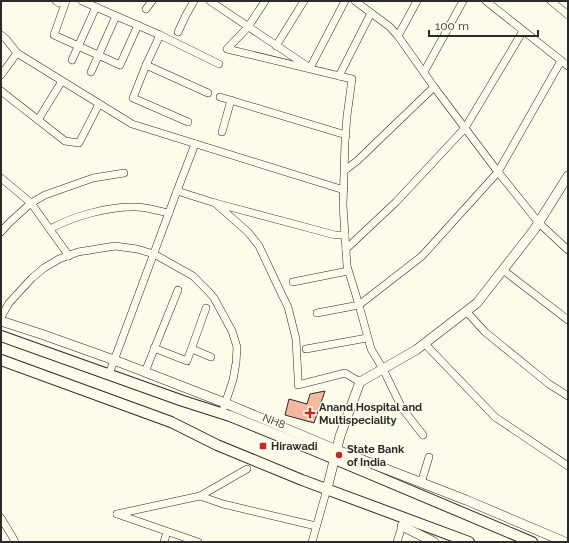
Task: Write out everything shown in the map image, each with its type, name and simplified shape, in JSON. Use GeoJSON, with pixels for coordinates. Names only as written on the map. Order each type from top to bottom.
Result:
{"type":"FeatureCollection","features":[{"type":"Feature","properties":{"kind":"main road","name":"NH8"},"geometry":{"type":"LineString","coordinates":[[1,336],[336,454],[532,542]]}},
{"type":"Feature","properties":{"kind":"main road"},"geometry":{"type":"LineString","coordinates":[[1,360],[171,422],[217,446],[327,489],[404,522],[463,541]]}},
{"type":"Feature","properties":{"kind":"street"},"geometry":{"type":"LineString","coordinates":[[82,1],[160,35],[219,64]]}},
{"type":"Feature","properties":{"kind":"street"},"geometry":{"type":"LineString","coordinates":[[146,10],[152,1]]}},
{"type":"Feature","properties":{"kind":"street"},"geometry":{"type":"LineString","coordinates":[[178,32],[194,1]]}},
{"type":"Feature","properties":{"kind":"street"},"geometry":{"type":"LineString","coordinates":[[210,1],[310,68]]}},
{"type":"Feature","properties":{"kind":"street"},"geometry":{"type":"LineString","coordinates":[[265,1],[248,27],[227,49],[352,79],[346,135],[343,205],[347,266],[371,349],[383,369],[402,408],[423,435]]}},
{"type":"Feature","properties":{"kind":"street"},"geometry":{"type":"LineString","coordinates":[[276,46],[304,1]]}},
{"type":"Feature","properties":{"kind":"street"},"geometry":{"type":"LineString","coordinates":[[310,68],[345,1]]}},
{"type":"Feature","properties":{"kind":"street"},"geometry":{"type":"LineString","coordinates":[[354,1],[390,27],[398,36],[434,87],[498,172],[539,223],[568,250]]}},
{"type":"Feature","properties":{"kind":"street"},"geometry":{"type":"LineString","coordinates":[[398,36],[417,1]]}},
{"type":"Feature","properties":{"kind":"street"},"geometry":{"type":"LineString","coordinates":[[424,72],[463,1]]}},
{"type":"Feature","properties":{"kind":"street"},"geometry":{"type":"LineString","coordinates":[[486,1],[568,66]]}},
{"type":"Feature","properties":{"kind":"street"},"geometry":{"type":"LineString","coordinates":[[551,1],[568,15]]}},
{"type":"Feature","properties":{"kind":"street"},"geometry":{"type":"LineString","coordinates":[[60,2],[54,35],[120,65],[138,25]]}},
{"type":"Feature","properties":{"kind":"street"},"geometry":{"type":"LineString","coordinates":[[72,60],[96,7]]}},
{"type":"Feature","properties":{"kind":"street"},"geometry":{"type":"LineString","coordinates":[[339,76],[371,13]]}},
{"type":"Feature","properties":{"kind":"street"},"geometry":{"type":"LineString","coordinates":[[91,72],[116,16]]}},
{"type":"Feature","properties":{"kind":"street"},"geometry":{"type":"LineString","coordinates":[[346,249],[396,202],[465,128],[523,31]]}},
{"type":"Feature","properties":{"kind":"street"},"geometry":{"type":"LineString","coordinates":[[160,35],[133,98],[188,122]]}},
{"type":"Feature","properties":{"kind":"street"},"geometry":{"type":"LineString","coordinates":[[1,36],[6,39],[17,53],[132,124],[344,190]]}},
{"type":"Feature","properties":{"kind":"street"},"geometry":{"type":"LineString","coordinates":[[1,75],[17,53]]}},
{"type":"Feature","properties":{"kind":"street"},"geometry":{"type":"LineString","coordinates":[[317,313],[359,306],[422,256],[498,172],[561,61]]}},
{"type":"Feature","properties":{"kind":"street"},"geometry":{"type":"LineString","coordinates":[[146,65],[208,93]]}},
{"type":"Feature","properties":{"kind":"street"},"geometry":{"type":"LineString","coordinates":[[38,120],[62,81]]}},
{"type":"Feature","properties":{"kind":"street"},"geometry":{"type":"LineString","coordinates":[[345,170],[357,161],[434,87]]}},
{"type":"Feature","properties":{"kind":"street"},"geometry":{"type":"LineString","coordinates":[[1,91],[65,141],[79,144],[99,104]]}},
{"type":"Feature","properties":{"kind":"street"},"geometry":{"type":"LineString","coordinates":[[220,97],[346,135]]}},
{"type":"Feature","properties":{"kind":"street"},"geometry":{"type":"LineString","coordinates":[[222,132],[231,100]]}},
{"type":"Feature","properties":{"kind":"street"},"geometry":{"type":"LineString","coordinates":[[108,374],[196,144]]}},
{"type":"Feature","properties":{"kind":"street"},"geometry":{"type":"LineString","coordinates":[[1,232],[31,202],[45,195],[93,178],[124,173]]}},
{"type":"Feature","properties":{"kind":"street"},"geometry":{"type":"LineString","coordinates":[[312,542],[340,436],[360,382],[425,344],[477,303],[534,230],[568,176]]}},
{"type":"Feature","properties":{"kind":"street"},"geometry":{"type":"LineString","coordinates":[[1,178],[31,202],[69,256]]}},
{"type":"Feature","properties":{"kind":"street"},"geometry":{"type":"LineString","coordinates":[[177,191],[215,203],[335,235],[345,235]]}},
{"type":"Feature","properties":{"kind":"street"},"geometry":{"type":"LineString","coordinates":[[215,203],[248,232],[259,246],[288,307],[296,339],[298,385],[345,373],[360,382]]}},
{"type":"Feature","properties":{"kind":"street"},"geometry":{"type":"LineString","coordinates":[[50,229],[77,218],[114,208],[137,207],[169,213]]}},
{"type":"Feature","properties":{"kind":"street"},"geometry":{"type":"LineString","coordinates":[[1,317],[9,303],[32,278],[44,268],[78,252],[115,246],[137,249],[154,254],[193,276],[214,298],[232,331],[237,347],[236,363],[233,380],[222,414]]}},
{"type":"Feature","properties":{"kind":"street"},"geometry":{"type":"LineString","coordinates":[[503,270],[568,320]]}},
{"type":"Feature","properties":{"kind":"street"},"geometry":{"type":"LineString","coordinates":[[293,282],[348,271]]}},
{"type":"Feature","properties":{"kind":"street"},"geometry":{"type":"LineString","coordinates":[[145,372],[178,290]]}},
{"type":"Feature","properties":{"kind":"street"},"geometry":{"type":"LineString","coordinates":[[154,348],[187,361],[206,308]]}},
{"type":"Feature","properties":{"kind":"street"},"geometry":{"type":"LineString","coordinates":[[466,311],[485,332],[549,384],[568,396]]}},
{"type":"Feature","properties":{"kind":"street"},"geometry":{"type":"LineString","coordinates":[[1,321],[114,360],[225,403],[336,454],[422,483],[565,542]]}},
{"type":"Feature","properties":{"kind":"street"},"geometry":{"type":"LineString","coordinates":[[306,349],[367,338]]}},
{"type":"Feature","properties":{"kind":"street"},"geometry":{"type":"LineString","coordinates":[[425,344],[495,417],[568,466]]}},
{"type":"Feature","properties":{"kind":"street"},"geometry":{"type":"LineString","coordinates":[[192,349],[212,357]]}},
{"type":"Feature","properties":{"kind":"street"},"geometry":{"type":"LineString","coordinates":[[422,483],[429,457]]}},
{"type":"Feature","properties":{"kind":"street"},"geometry":{"type":"LineString","coordinates":[[198,542],[117,514],[200,496],[246,469]]}},
{"type":"Feature","properties":{"kind":"street"},"geometry":{"type":"LineString","coordinates":[[200,496],[222,504],[316,526]]}},
{"type":"Feature","properties":{"kind":"street"},"geometry":{"type":"LineString","coordinates":[[1,518],[15,542]]}},
{"type":"Feature","properties":{"kind":"street"},"geometry":{"type":"LineString","coordinates":[[398,542],[404,522],[434,542]]}},
{"type":"Feature","properties":{"kind":"street"},"geometry":{"type":"LineString","coordinates":[[164,542],[167,532]]}},
{"type":"Feature","properties":{"kind":"building"},"geometry":{"type":"Polygon","coordinates":[[[325,391],[314,423],[285,415],[289,399],[307,404],[310,394],[325,391]]]}},
{"type":"Feature","properties":{"kind":"place","name":"Anand Hospital and Multispeciality"},"geometry":{"type":"Point","coordinates":[310,413]}},
{"type":"Feature","properties":{"kind":"place","name":"Hirawadi"},"geometry":{"type":"Point","coordinates":[263,446]}},
{"type":"Feature","properties":{"kind":"place","name":"State Bank of India"},"geometry":{"type":"Point","coordinates":[339,455]}}]}
